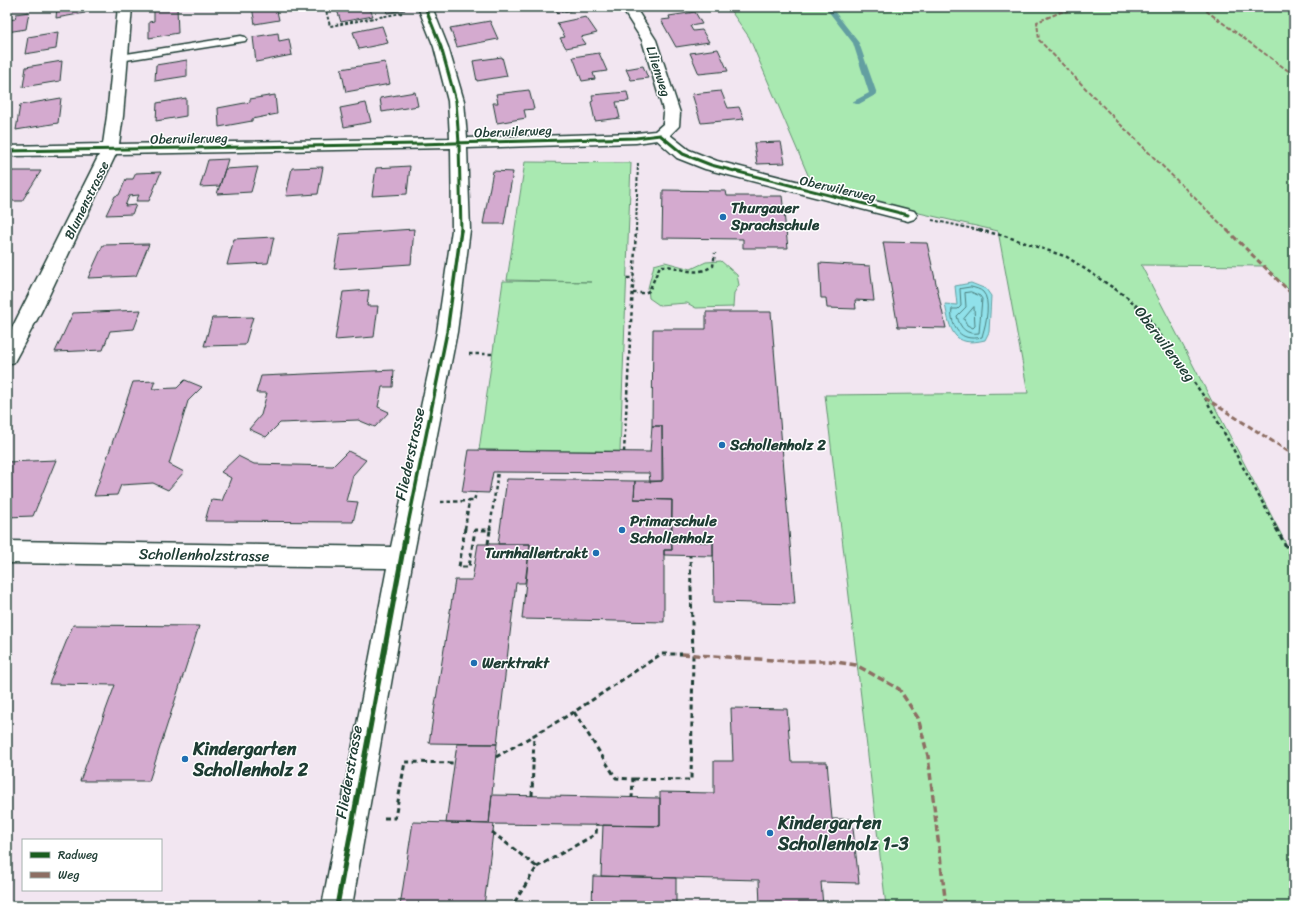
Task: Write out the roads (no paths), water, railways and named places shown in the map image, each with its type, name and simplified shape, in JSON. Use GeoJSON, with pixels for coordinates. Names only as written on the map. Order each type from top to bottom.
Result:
{"type":"FeatureCollection","features":[{"type":"Feature","properties":{"kind":"street","name":"Blumenstrasse"},"geometry":{"type":"LineString","coordinates":[[7,357],[31,312],[110,150],[115,116],[125,7]]}},
{"type":"Feature","properties":{"kind":"street","name":"Lilienweg"},"geometry":{"type":"LineString","coordinates":[[628,7],[649,40],[672,113],[672,126],[660,135]]}},
{"type":"Feature","properties":{"kind":"street","name":"Fliederstrasse"},"geometry":{"type":"LineString","coordinates":[[337,906],[400,558],[447,332],[461,230],[459,143],[456,102],[441,47],[426,8]]}},
{"type":"Feature","properties":{"kind":"street","name":"Oberwilerweg"},"geometry":{"type":"LineString","coordinates":[[7,151],[459,143],[636,138],[660,135],[683,154],[711,165],[793,187],[908,214]]}},
{"type":"Feature","properties":{"kind":"street","name":"Schollenholzstrasse"},"geometry":{"type":"LineString","coordinates":[[7,552],[400,558]]}},
{"type":"Feature","properties":{"kind":"lane"},"geometry":{"type":"LineString","coordinates":[[120,58],[241,39]]}},
{"type":"Feature","properties":{"kind":"water"},"geometry":{"type":"Polygon","coordinates":[[[971,283],[986,289],[991,296],[989,332],[985,340],[974,342],[960,339],[955,335],[951,329],[945,304],[957,305],[955,286],[971,283]]]}},
{"type":"Feature","properties":{"kind":"waterway"},"geometry":{"type":"LineString","coordinates":[[828,7],[856,43],[873,94],[856,102]]}},
{"type":"Feature","properties":{"kind":"place","name":"Thurgauer Sprachschule"},"geometry":{"type":"Point","coordinates":[723,217]}},
{"type":"Feature","properties":{"kind":"place","name":"Schollenholz 2"},"geometry":{"type":"Point","coordinates":[722,445]}},
{"type":"Feature","properties":{"kind":"place","name":"Primarschule Schollenholz"},"geometry":{"type":"Point","coordinates":[622,530]}},
{"type":"Feature","properties":{"kind":"place","name":"Turnhallentrakt"},"geometry":{"type":"Point","coordinates":[596,553]}},
{"type":"Feature","properties":{"kind":"place","name":"Werktrakt"},"geometry":{"type":"Point","coordinates":[474,663]}},
{"type":"Feature","properties":{"kind":"place","name":"Kindergarten Schollenholz 2"},"geometry":{"type":"Point","coordinates":[185,759]}},
{"type":"Feature","properties":{"kind":"place","name":"Kindergarten Schollenholz 1-3"},"geometry":{"type":"Point","coordinates":[770,833]}}]}
